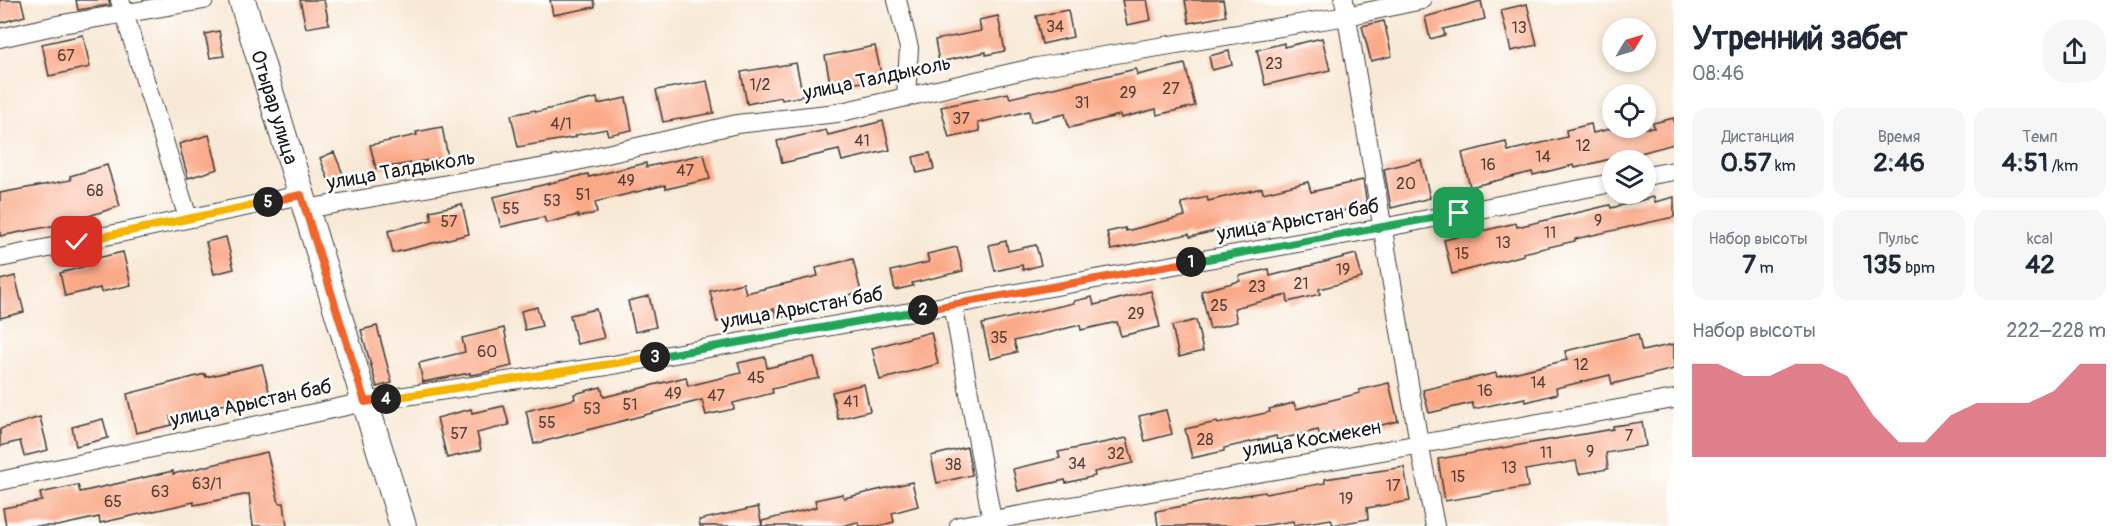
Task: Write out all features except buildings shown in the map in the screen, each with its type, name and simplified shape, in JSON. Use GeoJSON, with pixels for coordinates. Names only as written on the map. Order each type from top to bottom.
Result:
{"type":"FeatureCollection","features":[{"type":"Feature","properties":{"kind":"street"},"geometry":{"type":"LineString","coordinates":[[0,38],[122,7],[204,0]]}},
{"type":"Feature","properties":{"kind":"street","name":"Отырар улица"},"geometry":{"type":"LineString","coordinates":[[242,0],[403,526]]}},
{"type":"Feature","properties":{"kind":"street"},"geometry":{"type":"LineString","coordinates":[[897,0],[909,48],[906,96]]}},
{"type":"Feature","properties":{"kind":"street","name":"улица Талдыколь"},"geometry":{"type":"LineString","coordinates":[[0,258],[188,218],[568,163],[737,124],[837,112],[1037,67],[1345,8],[1422,0]]}},
{"type":"Feature","properties":{"kind":"street"},"geometry":{"type":"LineString","coordinates":[[122,7],[188,218]]}},
{"type":"Feature","properties":{"kind":"street"},"geometry":{"type":"LineString","coordinates":[[1345,8],[1435,526]]}},
{"type":"Feature","properties":{"kind":"street"},"geometry":{"type":"LineString","coordinates":[[1656,174],[1674,171]]}},
{"type":"Feature","properties":{"kind":"street","name":"улица Арыстан баб"},"geometry":{"type":"LineString","coordinates":[[0,481],[365,402],[607,366],[1383,228],[1602,185]]}},
{"type":"Feature","properties":{"kind":"street"},"geometry":{"type":"LineString","coordinates":[[953,304],[992,523]]}},
{"type":"Feature","properties":{"kind":"street","name":"улица Космекен"},"geometry":{"type":"LineString","coordinates":[[959,526],[992,523],[1419,443],[1674,399]]}},
{"type":"Feature","properties":{"kind":"route"},"geometry":{"type":"LineString","coordinates":[[77,242],[301,195],[365,402],[607,366],[1459,213]]}}]}
